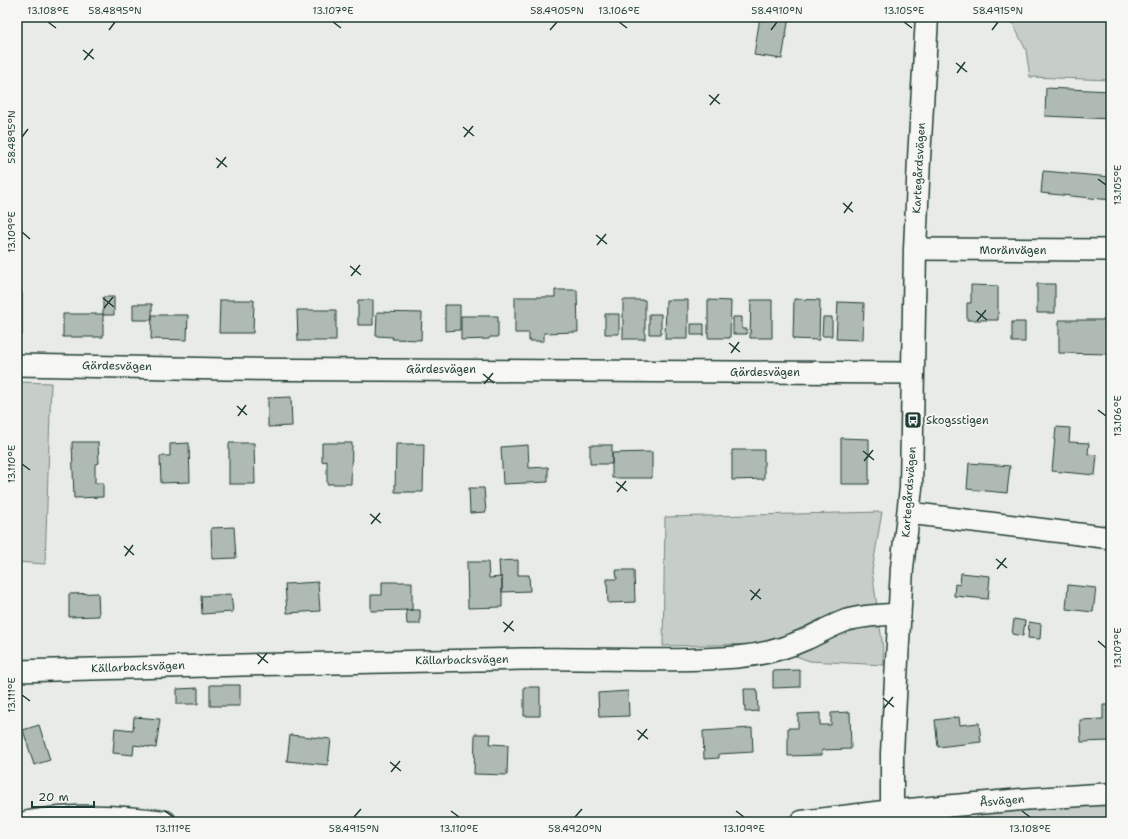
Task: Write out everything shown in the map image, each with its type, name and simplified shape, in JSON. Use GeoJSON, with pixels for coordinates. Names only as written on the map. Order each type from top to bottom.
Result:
{"type":"FeatureCollection","features":[{"type":"Feature","properties":{"kind":"street","name":"Kartegårdsvägen"},"geometry":{"type":"LineString","coordinates":[[893,816],[892,753],[902,568],[909,513],[913,420],[915,249],[927,17]]}},
{"type":"Feature","properties":{"kind":"street","name":"Moränvägen"},"geometry":{"type":"LineString","coordinates":[[915,249],[1111,250]]}},
{"type":"Feature","properties":{"kind":"street","name":"Gärdesvägen"},"geometry":{"type":"LineString","coordinates":[[17,364],[234,369],[913,373]]}},
{"type":"Feature","properties":{"kind":"street"},"geometry":{"type":"LineString","coordinates":[[909,513],[1111,538]]}},
{"type":"Feature","properties":{"kind":"street","name":"Källarbacksvägen"},"geometry":{"type":"LineString","coordinates":[[17,671],[166,666],[413,661],[572,658],[660,660],[737,657],[763,654],[785,648],[846,621],[862,616],[900,614]]}},
{"type":"Feature","properties":{"kind":"street","name":"Åsvägen"},"geometry":{"type":"LineString","coordinates":[[893,816],[1027,799],[1105,794],[1111,795]]}},
{"type":"Feature","properties":{"kind":"street"},"geometry":{"type":"LineString","coordinates":[[28,822],[76,816],[102,816],[165,822]]}},
{"type":"Feature","properties":{"kind":"street"},"geometry":{"type":"LineString","coordinates":[[802,822],[893,816]]}},
{"type":"Feature","properties":{"kind":"shaded area"},"geometry":{"type":"Polygon","coordinates":[[[1008,17],[1111,17],[1111,80],[1030,77],[1026,50],[1008,17]]]}},
{"type":"Feature","properties":{"kind":"shaded area"},"geometry":{"type":"Polygon","coordinates":[[[17,382],[51,383],[45,564],[17,562],[17,382]]]}},
{"type":"Feature","properties":{"kind":"shaded area"},"geometry":{"type":"Polygon","coordinates":[[[882,512],[872,571],[884,665],[810,661],[760,644],[663,646],[665,517],[882,512]]]}},
{"type":"Feature","properties":{"kind":"shaded area"},"geometry":{"type":"Polygon","coordinates":[[[1111,803],[1111,822],[971,822],[979,815],[994,810],[1111,803]]]}},
{"type":"Feature","properties":{"kind":"building"},"geometry":{"type":"Polygon","coordinates":[[[760,17],[789,17],[782,59],[754,55],[760,17]]]}},
{"type":"Feature","properties":{"kind":"building"},"geometry":{"type":"Polygon","coordinates":[[[1046,88],[1111,91],[1111,119],[1045,116],[1046,88]]]}},
{"type":"Feature","properties":{"kind":"building"},"geometry":{"type":"Polygon","coordinates":[[[1043,171],[1111,177],[1111,200],[1041,193],[1043,171]]]}},
{"type":"Feature","properties":{"kind":"building"},"geometry":{"type":"Polygon","coordinates":[[[1037,284],[1055,284],[1055,313],[1037,313],[1037,284]]]}},
{"type":"Feature","properties":{"kind":"building"},"geometry":{"type":"Polygon","coordinates":[[[971,285],[998,286],[998,320],[967,320],[967,303],[971,303],[971,285]]]}},
{"type":"Feature","properties":{"kind":"building"},"geometry":{"type":"Polygon","coordinates":[[[555,290],[577,290],[578,332],[544,333],[544,341],[529,341],[529,333],[515,333],[515,297],[555,297],[555,290]]]}},
{"type":"Feature","properties":{"kind":"building"},"geometry":{"type":"Polygon","coordinates":[[[17,293],[22,293],[22,335],[17,335],[17,293]]]}},
{"type":"Feature","properties":{"kind":"building"},"geometry":{"type":"Polygon","coordinates":[[[103,297],[114,297],[114,315],[103,315],[103,297]]]}},
{"type":"Feature","properties":{"kind":"building"},"geometry":{"type":"Polygon","coordinates":[[[794,299],[820,300],[819,340],[793,339],[794,299]]]}},
{"type":"Feature","properties":{"kind":"building"},"geometry":{"type":"Polygon","coordinates":[[[220,300],[254,300],[253,333],[219,333],[220,300]]]}},
{"type":"Feature","properties":{"kind":"building"},"geometry":{"type":"Polygon","coordinates":[[[358,300],[373,300],[373,325],[358,325],[358,300]]]}},
{"type":"Feature","properties":{"kind":"building"},"geometry":{"type":"Polygon","coordinates":[[[623,300],[645,300],[645,339],[623,339],[623,300]]]}},
{"type":"Feature","properties":{"kind":"building"},"geometry":{"type":"Polygon","coordinates":[[[666,300],[688,300],[688,339],[665,339],[666,300]]]}},
{"type":"Feature","properties":{"kind":"building"},"geometry":{"type":"Polygon","coordinates":[[[708,300],[731,301],[730,338],[708,338],[708,300]]]}},
{"type":"Feature","properties":{"kind":"building"},"geometry":{"type":"Polygon","coordinates":[[[751,300],[772,300],[772,338],[750,338],[751,300]]]}},
{"type":"Feature","properties":{"kind":"building"},"geometry":{"type":"Polygon","coordinates":[[[838,302],[864,303],[863,340],[836,339],[838,302]]]}},
{"type":"Feature","properties":{"kind":"building"},"geometry":{"type":"Polygon","coordinates":[[[133,304],[152,304],[152,320],[133,320],[133,304]]]}},
{"type":"Feature","properties":{"kind":"building"},"geometry":{"type":"Polygon","coordinates":[[[445,305],[460,305],[460,330],[445,331],[445,305]]]}},
{"type":"Feature","properties":{"kind":"building"},"geometry":{"type":"Polygon","coordinates":[[[297,310],[336,310],[336,341],[298,341],[297,310]]]}},
{"type":"Feature","properties":{"kind":"building"},"geometry":{"type":"Polygon","coordinates":[[[377,312],[422,313],[421,340],[392,339],[393,337],[376,336],[377,312]]]}},
{"type":"Feature","properties":{"kind":"building"},"geometry":{"type":"Polygon","coordinates":[[[63,314],[103,314],[103,337],[63,337],[63,314]]]}},
{"type":"Feature","properties":{"kind":"building"},"geometry":{"type":"Polygon","coordinates":[[[605,314],[619,314],[619,334],[605,334],[605,314]]]}},
{"type":"Feature","properties":{"kind":"building"},"geometry":{"type":"Polygon","coordinates":[[[649,314],[661,314],[661,334],[649,334],[649,314]]]}},
{"type":"Feature","properties":{"kind":"building"},"geometry":{"type":"Polygon","coordinates":[[[152,315],[188,315],[187,340],[151,339],[152,315]]]}},
{"type":"Feature","properties":{"kind":"building"},"geometry":{"type":"Polygon","coordinates":[[[461,316],[498,316],[498,337],[490,337],[489,339],[461,340],[461,316]]]}},
{"type":"Feature","properties":{"kind":"building"},"geometry":{"type":"Polygon","coordinates":[[[733,317],[742,317],[742,329],[747,329],[747,334],[733,334],[733,317]]]}},
{"type":"Feature","properties":{"kind":"building"},"geometry":{"type":"Polygon","coordinates":[[[823,317],[832,317],[832,336],[822,336],[823,317]]]}},
{"type":"Feature","properties":{"kind":"building"},"geometry":{"type":"Polygon","coordinates":[[[1059,320],[1111,320],[1111,354],[1059,353],[1059,320]]]}},
{"type":"Feature","properties":{"kind":"building"},"geometry":{"type":"Polygon","coordinates":[[[1012,322],[1025,322],[1025,342],[1012,342],[1012,322]]]}},
{"type":"Feature","properties":{"kind":"building"},"geometry":{"type":"Polygon","coordinates":[[[691,324],[704,324],[704,335],[691,335],[691,324]]]}},
{"type":"Feature","properties":{"kind":"building"},"geometry":{"type":"Polygon","coordinates":[[[291,397],[292,426],[268,427],[268,398],[291,397]]]}},
{"type":"Feature","properties":{"kind":"building"},"geometry":{"type":"Polygon","coordinates":[[[1056,427],[1070,428],[1069,442],[1089,443],[1088,454],[1097,455],[1095,475],[1052,471],[1056,427]]]}},
{"type":"Feature","properties":{"kind":"building"},"geometry":{"type":"Polygon","coordinates":[[[841,438],[869,439],[869,484],[841,484],[841,438]]]}},
{"type":"Feature","properties":{"kind":"building"},"geometry":{"type":"Polygon","coordinates":[[[72,442],[98,442],[99,463],[95,464],[95,483],[103,483],[103,497],[74,498],[72,442]]]}},
{"type":"Feature","properties":{"kind":"building"},"geometry":{"type":"Polygon","coordinates":[[[189,443],[190,482],[161,483],[160,456],[170,456],[170,444],[189,443]]]}},
{"type":"Feature","properties":{"kind":"building"},"geometry":{"type":"Polygon","coordinates":[[[229,443],[254,443],[255,484],[229,484],[229,443]]]}},
{"type":"Feature","properties":{"kind":"building"},"geometry":{"type":"Polygon","coordinates":[[[322,443],[352,443],[351,484],[327,484],[327,461],[322,462],[322,443]]]}},
{"type":"Feature","properties":{"kind":"building"},"geometry":{"type":"Polygon","coordinates":[[[396,444],[424,444],[423,492],[395,492],[396,444]]]}},
{"type":"Feature","properties":{"kind":"building"},"geometry":{"type":"Polygon","coordinates":[[[528,445],[529,468],[548,467],[548,482],[503,484],[501,447],[528,445]]]}},
{"type":"Feature","properties":{"kind":"building"},"geometry":{"type":"Polygon","coordinates":[[[590,445],[612,445],[612,464],[590,464],[590,445]]]}},
{"type":"Feature","properties":{"kind":"building"},"geometry":{"type":"Polygon","coordinates":[[[732,450],[764,450],[764,479],[732,480],[732,450]]]}},
{"type":"Feature","properties":{"kind":"building"},"geometry":{"type":"Polygon","coordinates":[[[652,452],[652,478],[612,478],[612,453],[652,452]]]}},
{"type":"Feature","properties":{"kind":"building"},"geometry":{"type":"Polygon","coordinates":[[[969,463],[1010,466],[1007,493],[967,489],[969,463]]]}},
{"type":"Feature","properties":{"kind":"building"},"geometry":{"type":"Polygon","coordinates":[[[469,488],[484,488],[486,512],[470,513],[469,488]]]}},
{"type":"Feature","properties":{"kind":"building"},"geometry":{"type":"Polygon","coordinates":[[[234,527],[236,558],[212,559],[211,528],[234,527]]]}},
{"type":"Feature","properties":{"kind":"building"},"geometry":{"type":"Polygon","coordinates":[[[518,560],[518,575],[529,575],[530,591],[502,592],[502,577],[500,577],[499,561],[518,560]]]}},
{"type":"Feature","properties":{"kind":"building"},"geometry":{"type":"Polygon","coordinates":[[[467,562],[488,562],[489,578],[502,577],[502,607],[468,608],[467,562]]]}},
{"type":"Feature","properties":{"kind":"building"},"geometry":{"type":"Polygon","coordinates":[[[616,570],[634,570],[635,602],[608,603],[607,579],[617,579],[616,570]]]}},
{"type":"Feature","properties":{"kind":"building"},"geometry":{"type":"Polygon","coordinates":[[[961,573],[990,576],[988,599],[954,596],[955,584],[960,585],[961,573]]]}},
{"type":"Feature","properties":{"kind":"building"},"geometry":{"type":"Polygon","coordinates":[[[318,582],[320,611],[287,613],[285,584],[318,582]]]}},
{"type":"Feature","properties":{"kind":"building"},"geometry":{"type":"Polygon","coordinates":[[[382,582],[412,582],[412,610],[371,611],[371,595],[382,595],[382,582]]]}},
{"type":"Feature","properties":{"kind":"building"},"geometry":{"type":"Polygon","coordinates":[[[1068,585],[1096,588],[1093,612],[1066,609],[1068,585]]]}},
{"type":"Feature","properties":{"kind":"building"},"geometry":{"type":"Polygon","coordinates":[[[98,593],[99,616],[69,617],[69,594],[98,593]]]}},
{"type":"Feature","properties":{"kind":"building"},"geometry":{"type":"Polygon","coordinates":[[[231,594],[233,612],[202,614],[201,596],[231,594]]]}},
{"type":"Feature","properties":{"kind":"building"},"geometry":{"type":"Polygon","coordinates":[[[406,610],[420,610],[420,624],[407,624],[406,610]]]}},
{"type":"Feature","properties":{"kind":"building"},"geometry":{"type":"Polygon","coordinates":[[[1014,619],[1025,621],[1023,636],[1012,634],[1014,619]]]}},
{"type":"Feature","properties":{"kind":"building"},"geometry":{"type":"Polygon","coordinates":[[[1029,622],[1041,624],[1040,639],[1028,638],[1029,622]]]}},
{"type":"Feature","properties":{"kind":"building"},"geometry":{"type":"Polygon","coordinates":[[[800,670],[800,687],[773,688],[773,671],[800,670]]]}},
{"type":"Feature","properties":{"kind":"building"},"geometry":{"type":"Polygon","coordinates":[[[210,685],[240,685],[240,706],[210,706],[210,685]]]}},
{"type":"Feature","properties":{"kind":"building"},"geometry":{"type":"Polygon","coordinates":[[[524,687],[540,687],[540,716],[524,716],[524,687]]]}},
{"type":"Feature","properties":{"kind":"building"},"geometry":{"type":"Polygon","coordinates":[[[198,688],[198,704],[177,704],[177,689],[198,688]]]}},
{"type":"Feature","properties":{"kind":"building"},"geometry":{"type":"Polygon","coordinates":[[[744,689],[757,689],[758,711],[745,712],[744,689]]]}},
{"type":"Feature","properties":{"kind":"building"},"geometry":{"type":"Polygon","coordinates":[[[628,691],[629,716],[599,717],[598,693],[628,691]]]}},
{"type":"Feature","properties":{"kind":"building"},"geometry":{"type":"Polygon","coordinates":[[[1103,705],[1111,705],[1111,741],[1081,742],[1080,720],[1103,719],[1103,705]]]}},
{"type":"Feature","properties":{"kind":"building"},"geometry":{"type":"Polygon","coordinates":[[[850,712],[851,749],[822,750],[822,755],[788,756],[788,728],[798,728],[798,714],[820,713],[820,725],[831,725],[831,713],[850,712]]]}},
{"type":"Feature","properties":{"kind":"building"},"geometry":{"type":"Polygon","coordinates":[[[134,717],[160,719],[156,748],[134,745],[133,755],[113,753],[115,728],[133,730],[134,717]]]}},
{"type":"Feature","properties":{"kind":"building"},"geometry":{"type":"Polygon","coordinates":[[[959,717],[960,725],[979,723],[981,742],[938,747],[935,720],[959,717]]]}},
{"type":"Feature","properties":{"kind":"building"},"geometry":{"type":"Polygon","coordinates":[[[39,725],[50,760],[34,765],[23,730],[39,725]]]}},
{"type":"Feature","properties":{"kind":"building"},"geometry":{"type":"Polygon","coordinates":[[[752,728],[753,752],[719,754],[719,758],[704,759],[703,731],[752,728]]]}},
{"type":"Feature","properties":{"kind":"building"},"geometry":{"type":"Polygon","coordinates":[[[475,734],[491,734],[490,744],[508,745],[507,775],[474,774],[475,734]]]}},
{"type":"Feature","properties":{"kind":"building"},"geometry":{"type":"Polygon","coordinates":[[[290,735],[331,739],[328,765],[287,761],[290,735]]]}},
{"type":"Feature","properties":{"kind":"place","name":"Skogsstigen"},"geometry":{"type":"Point","coordinates":[913,420]}}]}
